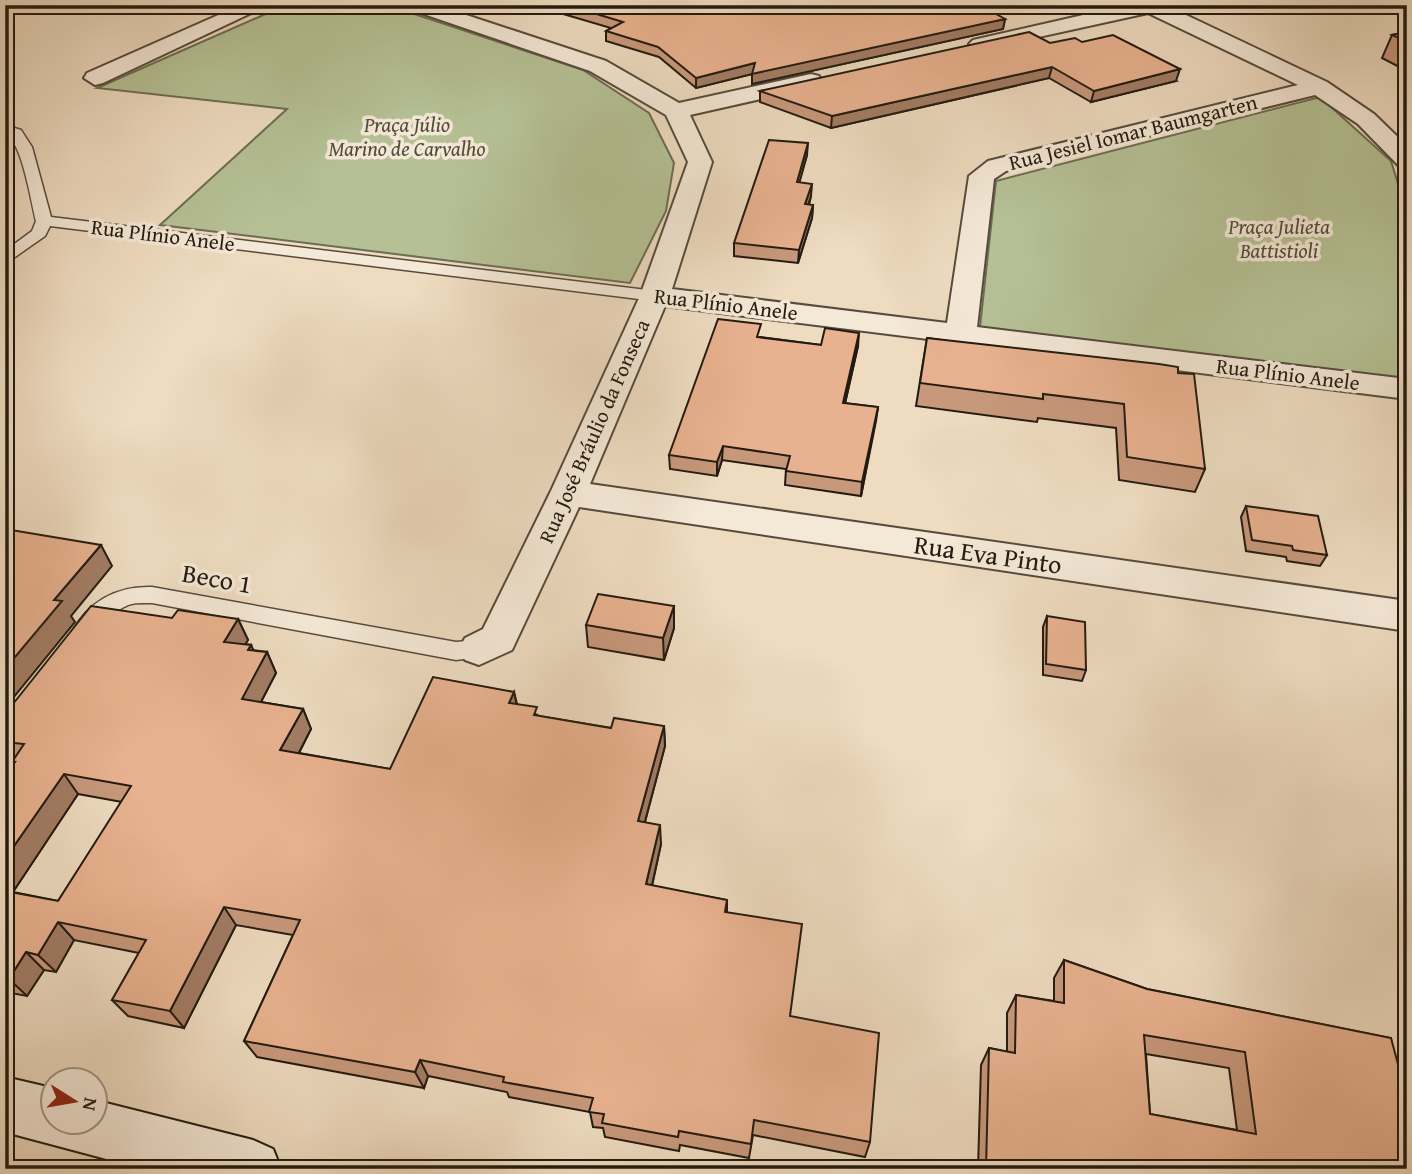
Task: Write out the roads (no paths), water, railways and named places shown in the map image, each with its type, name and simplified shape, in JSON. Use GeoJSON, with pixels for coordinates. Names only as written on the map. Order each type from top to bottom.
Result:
{"type":"FeatureCollection","features":[{"type":"Feature","properties":{"kind":"street"},"geometry":{"type":"LineString","coordinates":[[96,78],[258,5]]}},
{"type":"Feature","properties":{"kind":"street"},"geometry":{"type":"LineString","coordinates":[[416,5],[480,17],[598,66],[676,111],[838,76]]}},
{"type":"Feature","properties":{"kind":"street"},"geometry":{"type":"LineString","coordinates":[[959,49],[1151,6],[1319,87],[1366,120],[1407,160]]}},
{"type":"Feature","properties":{"kind":"street","name":"Rua Jesiel Iomar Baumgarten"},"geometry":{"type":"LineString","coordinates":[[961,334],[982,176],[997,166],[1319,87]]}},
{"type":"Feature","properties":{"kind":"street","name":"Rua José Bráulio da Fonseca"},"geometry":{"type":"LineString","coordinates":[[479,649],[498,639],[568,492],[654,296],[700,162],[676,111]]}},
{"type":"Feature","properties":{"kind":"street","name":"Rua Plínio Anele"},"geometry":{"type":"LineString","coordinates":[[654,296],[1407,389]]}},
{"type":"Feature","properties":{"kind":"street","name":"Rua Eva Pinto"},"geometry":{"type":"LineString","coordinates":[[568,492],[1407,616]]}},
{"type":"Feature","properties":{"kind":"street"},"geometry":{"type":"LineString","coordinates":[[5,1104],[38,1112]]}},
{"type":"Feature","properties":{"kind":"street"},"geometry":{"type":"LineString","coordinates":[[108,1131],[253,1169]]}},
{"type":"Feature","properties":{"kind":"lane"},"geometry":{"type":"LineString","coordinates":[[5,129],[16,133],[25,147],[44,221],[39,233],[5,259]]}},
{"type":"Feature","properties":{"kind":"lane","name":"Rua Plínio Anele"},"geometry":{"type":"LineString","coordinates":[[44,221],[654,296]]}},
{"type":"Feature","properties":{"kind":"lane","name":"Beco 1"},"geometry":{"type":"LineString","coordinates":[[71,648],[103,607],[129,594],[152,595],[456,651],[479,649]]}},
{"type":"Feature","properties":{"kind":"park label","name":"Praça Júlio Marino de Carvalho"},"geometry":{"type":"Point","coordinates":[407,136]}},
{"type":"Feature","properties":{"kind":"park label","name":"Praça Julieta Battistioli"},"geometry":{"type":"Point","coordinates":[1279,238]}}]}
